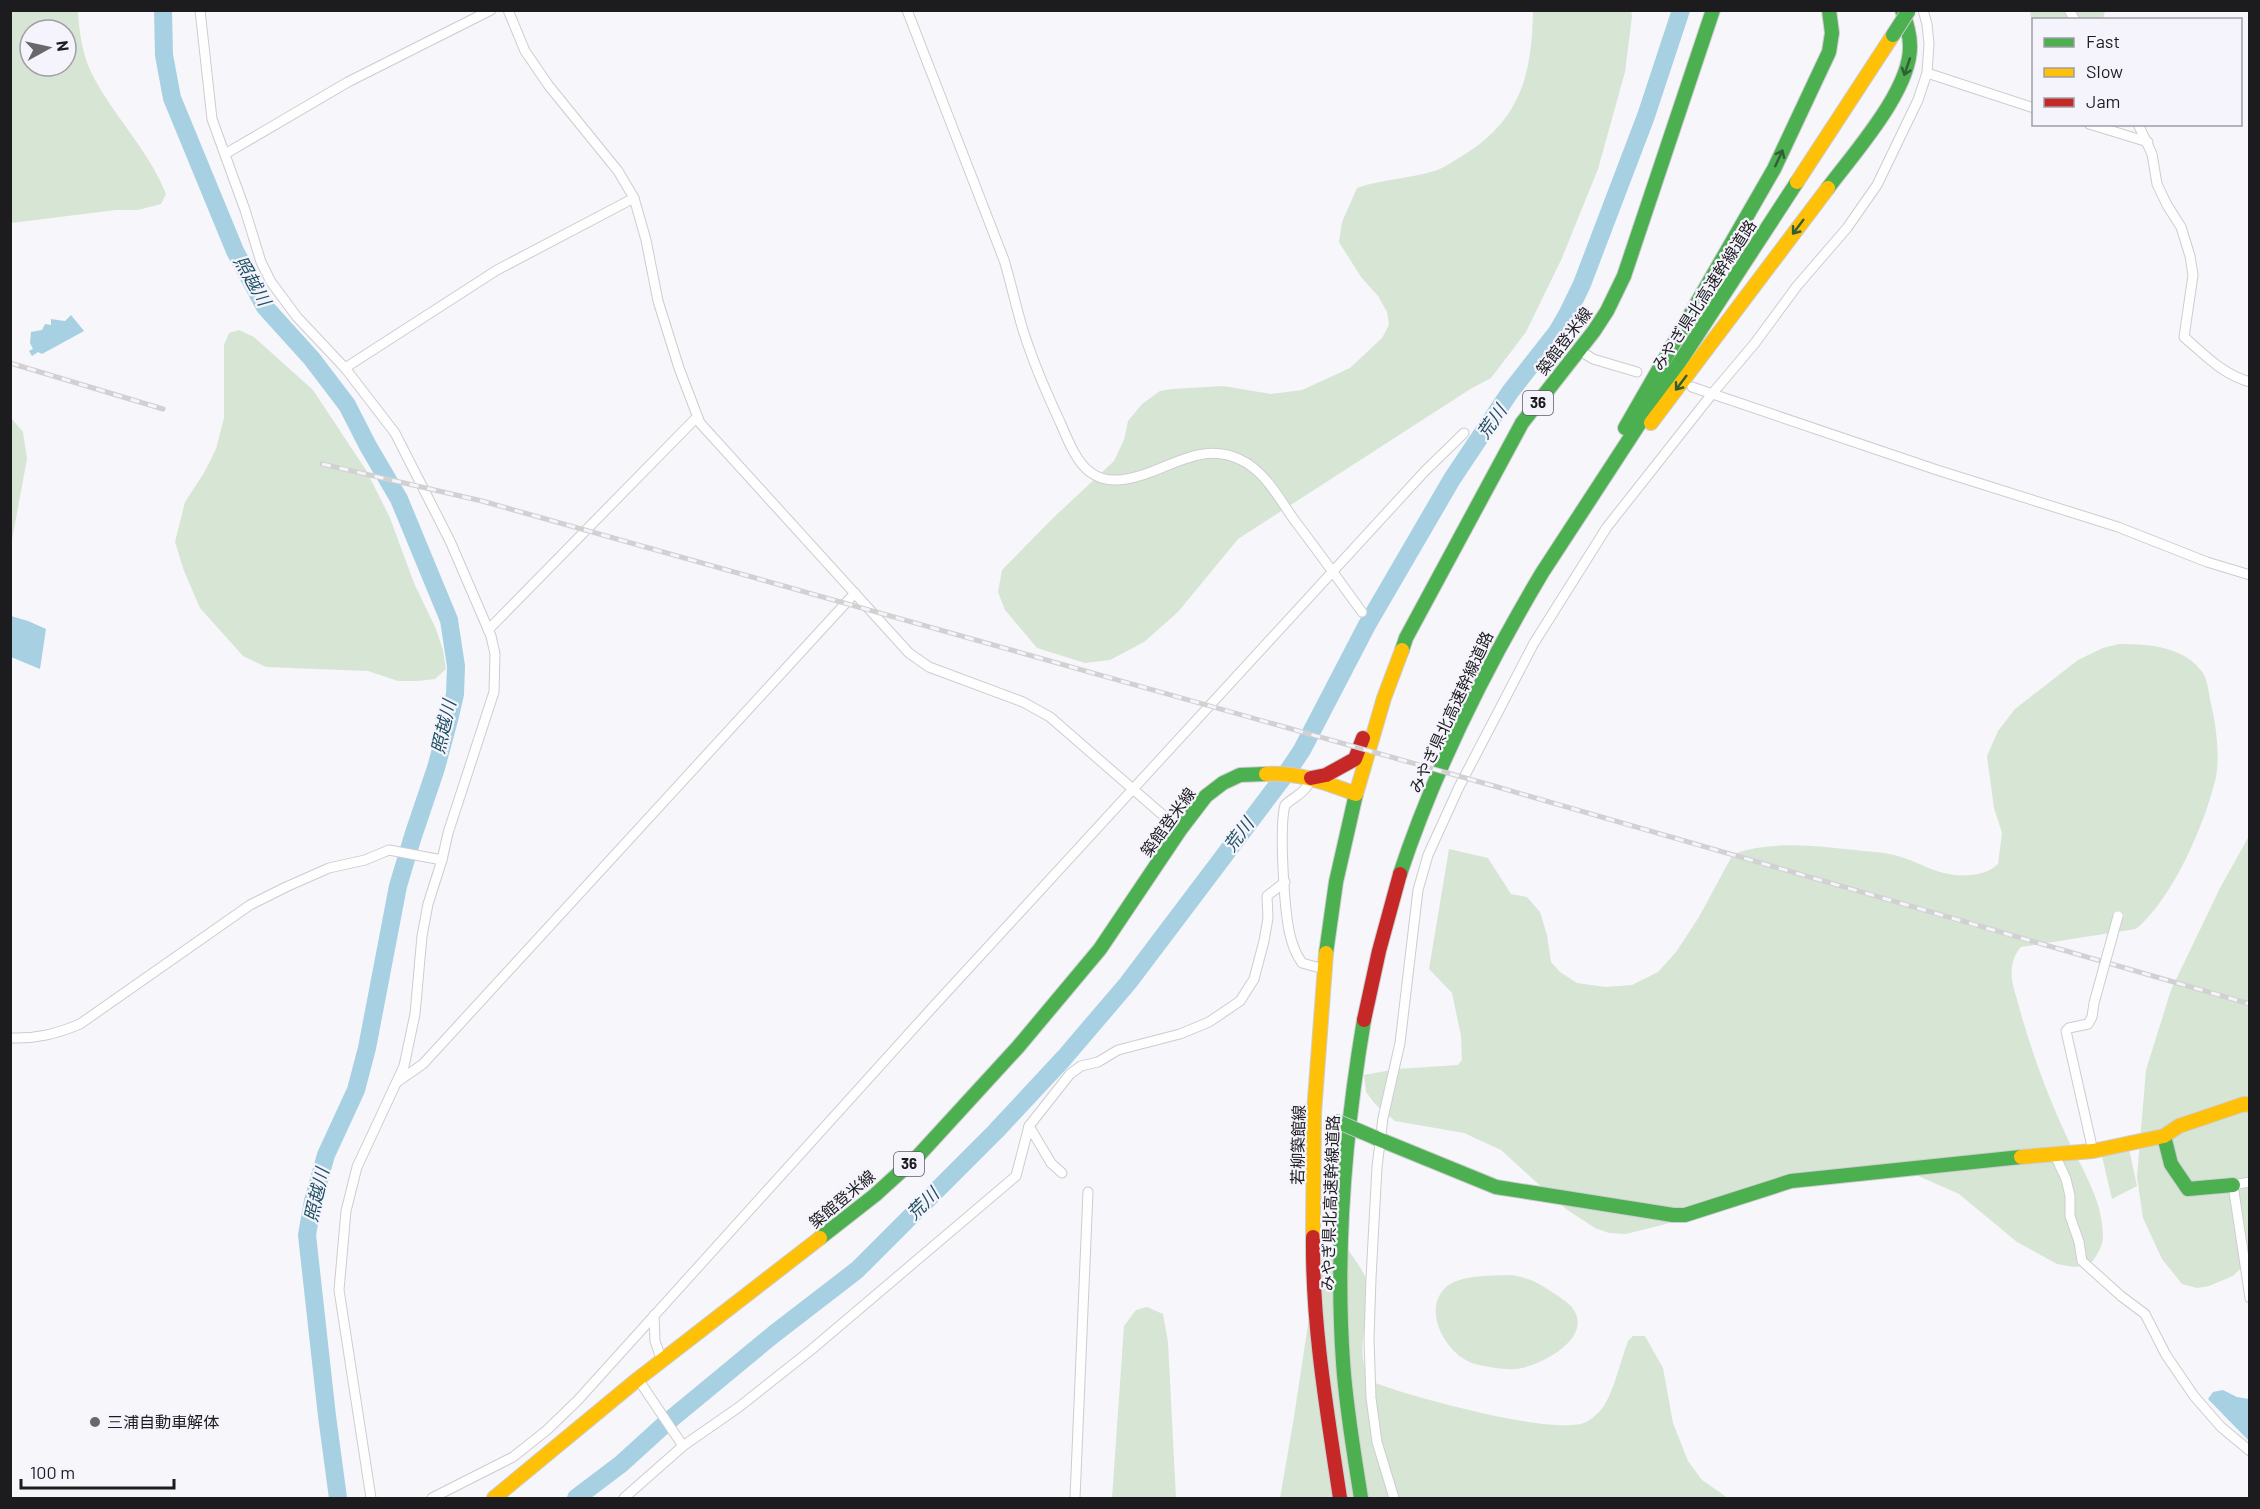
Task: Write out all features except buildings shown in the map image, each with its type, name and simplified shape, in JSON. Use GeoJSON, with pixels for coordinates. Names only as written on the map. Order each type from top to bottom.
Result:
{"type":"FeatureCollection","features":[{"type":"Feature","properties":{"kind":"main road","name":"築館登米線"},"geometry":{"type":"LineString","coordinates":[[494,1498],[638,1379],[823,1237],[875,1195],[919,1155],[1018,1047],[1100,950],[1180,830],[1206,796],[1222,783],[1240,775],[1258,773],[1281,773],[1307,777],[1356,794],[1384,698],[1406,638],[1522,423],[1607,310],[1624,276],[1713,10]]}},
{"type":"Feature","properties":{"kind":"main road"},"geometry":{"type":"LineString","coordinates":[[1542,573],[1774,169],[1829,52],[1832,33],[1829,10]]}},
{"type":"Feature","properties":{"kind":"main road"},"geometry":{"type":"LineString","coordinates":[[1542,573],[1623,461],[1868,135],[1906,73],[1911,56],[1909,27],[1902,10]]}},
{"type":"Feature","properties":{"kind":"main road","name":"みやぎ県北高速幹線道路"},"geometry":{"type":"LineString","coordinates":[[1361,1498],[1343,1361],[1344,1166],[1349,1114],[1365,1008],[1394,893],[1420,818],[1474,694],[1505,634],[1542,573],[1909,10]]}},
{"type":"Feature","properties":{"kind":"main road"},"geometry":{"type":"LineString","coordinates":[[1307,777],[1326,775],[1355,759],[1369,723],[1384,698]]}},
{"type":"Feature","properties":{"kind":"main road","name":"若柳築館線"},"geometry":{"type":"LineString","coordinates":[[1340,1498],[1315,1310],[1312,1250],[1314,1113],[1324,969],[1336,882],[1356,794]]}},
{"type":"Feature","properties":{"kind":"main road"},"geometry":{"type":"LineString","coordinates":[[1314,1113],[1496,1187],[1685,1215],[1791,1181],[2054,1153],[2093,1151],[2164,1136],[2179,1126],[2244,1104],[2250,1105]]}},
{"type":"Feature","properties":{"kind":"main road"},"geometry":{"type":"LineString","coordinates":[[2164,1136],[2165,1152],[2172,1170],[2188,1189],[2233,1185]]}},
{"type":"Feature","properties":{"kind":"street"},"geometry":{"type":"LineString","coordinates":[[200,10],[212,119],[261,262],[271,282],[297,317],[345,368],[395,433],[446,534],[488,630],[495,654],[494,692],[448,833],[428,904],[422,936],[411,1041],[404,1066],[357,1167],[346,1211],[339,1290],[371,1498]]}},
{"type":"Feature","properties":{"kind":"street"},"geometry":{"type":"LineString","coordinates":[[225,154],[348,82],[491,10]]}},
{"type":"Feature","properties":{"kind":"street"},"geometry":{"type":"LineString","coordinates":[[508,10],[525,51],[549,86],[618,171],[634,198],[646,240],[658,301],[700,423],[909,653],[929,667],[1023,702],[1050,717],[1180,830]]}},
{"type":"Feature","properties":{"kind":"street"},"geometry":{"type":"LineString","coordinates":[[908,10],[1004,260],[1034,364],[1067,437],[1081,461],[1090,472],[1102,478],[1119,480],[1136,477],[1209,452],[1225,453],[1244,461],[1258,472],[1277,495],[1362,612]]}},
{"type":"Feature","properties":{"kind":"street"},"geometry":{"type":"LineString","coordinates":[[1394,1498],[1377,1442],[1371,1398],[1369,1339],[1378,1139],[1400,1043],[1418,890],[1428,855],[1468,768],[1534,643],[1607,527],[1847,228],[1877,185],[1918,100],[1927,73],[1929,44],[1923,10]]}},
{"type":"Feature","properties":{"kind":"street"},"geometry":{"type":"LineString","coordinates":[[1927,73],[2032,107]]}},
{"type":"Feature","properties":{"kind":"street"},"geometry":{"type":"LineString","coordinates":[[2096,126],[2148,142]]}},
{"type":"Feature","properties":{"kind":"street"},"geometry":{"type":"LineString","coordinates":[[2139,126],[2152,154],[2157,184],[2181,227],[2191,265],[2193,275],[2184,337],[2227,374],[2250,382]]}},
{"type":"Feature","properties":{"kind":"street"},"geometry":{"type":"LineString","coordinates":[[345,368],[497,270],[634,198]]}},
{"type":"Feature","properties":{"kind":"street"},"geometry":{"type":"LineString","coordinates":[[1579,350],[1593,358],[1637,372]]}},
{"type":"Feature","properties":{"kind":"street"},"geometry":{"type":"LineString","coordinates":[[1692,387],[1937,470],[2118,527],[2207,562],[2250,575]]}},
{"type":"Feature","properties":{"kind":"street"},"geometry":{"type":"LineString","coordinates":[[488,630],[697,417]]}},
{"type":"Feature","properties":{"kind":"street"},"geometry":{"type":"LineString","coordinates":[[432,1498],[513,1457],[547,1430],[578,1400],[932,1008],[1135,790],[1425,471],[1464,433]]}},
{"type":"Feature","properties":{"kind":"street"},"geometry":{"type":"LineString","coordinates":[[395,1084],[423,1064],[855,593]]}},
{"type":"Feature","properties":{"kind":"street"},"geometry":{"type":"LineString","coordinates":[[1307,777],[1309,786],[1285,805],[1282,829],[1285,882],[1291,940],[1299,958],[1302,963],[1324,969]]}},
{"type":"Feature","properties":{"kind":"street"},"geometry":{"type":"LineString","coordinates":[[10,1038],[33,1039],[55,1034],[80,1024],[250,905],[329,868],[365,860],[389,850],[442,860]]}},
{"type":"Feature","properties":{"kind":"street"},"geometry":{"type":"LineString","coordinates":[[624,1498],[681,1442],[739,1407],[811,1350],[1016,1176],[1029,1126],[1070,1074],[1081,1066],[1098,1062],[1118,1050],[1180,1034],[1200,1026],[1240,1001],[1254,979],[1264,941],[1268,918],[1267,896],[1285,882]]}},
{"type":"Feature","properties":{"kind":"street"},"geometry":{"type":"LineString","coordinates":[[2093,1151],[2066,1031],[2069,1028],[2088,1024],[2092,1017],[2118,916]]}},
{"type":"Feature","properties":{"kind":"street"},"geometry":{"type":"LineString","coordinates":[[1029,1126],[1051,1163],[1062,1173]]}},
{"type":"Feature","properties":{"kind":"street"},"geometry":{"type":"LineString","coordinates":[[2054,1153],[2066,1179],[2070,1196],[2070,1216],[2079,1242],[2082,1260],[2121,1296],[2145,1314],[2166,1355],[2194,1396],[2221,1427],[2250,1451]]}},
{"type":"Feature","properties":{"kind":"street"},"geometry":{"type":"LineString","coordinates":[[2250,1182],[2233,1185],[2250,1298]]}},
{"type":"Feature","properties":{"kind":"street"},"geometry":{"type":"LineString","coordinates":[[1075,1498],[1088,1192]]}},
{"type":"Feature","properties":{"kind":"street"},"geometry":{"type":"LineString","coordinates":[[654,1315],[655,1341],[662,1361]]}},
{"type":"Feature","properties":{"kind":"street"},"geometry":{"type":"LineString","coordinates":[[638,1379],[681,1442]]}},
{"type":"Feature","properties":{"kind":"green space"},"geometry":{"type":"Polygon","coordinates":[[[10,11],[78,11],[81,41],[90,70],[108,101],[140,146],[166,194],[161,204],[138,210],[116,210],[11,223],[10,11]]]}},
{"type":"Feature","properties":{"kind":"green space"},"geometry":{"type":"Polygon","coordinates":[[[1533,11],[1631,11],[1632,16],[1625,72],[1598,169],[1562,258],[1526,332],[1491,378],[1238,539],[1178,612],[1144,642],[1110,660],[1085,663],[1037,648],[1005,610],[998,592],[1002,570],[1114,461],[1124,440],[1128,421],[1142,404],[1160,391],[1172,389],[1223,386],[1271,394],[1302,390],[1350,368],[1382,338],[1389,325],[1387,312],[1339,242],[1342,222],[1357,188],[1441,169],[1482,142],[1497,128],[1510,112],[1525,76],[1530,56],[1533,11]]]}},
{"type":"Feature","properties":{"kind":"green space"},"geometry":{"type":"Polygon","coordinates":[[[2030,11],[2105,11],[2103,18],[2032,18],[2032,24],[2030,11]]]}},
{"type":"Feature","properties":{"kind":"green space"},"geometry":{"type":"Polygon","coordinates":[[[239,330],[254,337],[313,390],[366,470],[390,518],[414,583],[436,629],[443,650],[446,669],[435,679],[398,681],[368,671],[266,667],[243,656],[200,608],[184,571],[175,542],[185,502],[216,449],[224,418],[224,345],[229,333],[239,330]]]}},
{"type":"Feature","properties":{"kind":"green space"},"geometry":{"type":"Polygon","coordinates":[[[11,418],[23,432],[27,459],[11,545],[11,418]]]}},
{"type":"Feature","properties":{"kind":"green space"},"geometry":{"type":"Polygon","coordinates":[[[2119,644],[2165,648],[2186,657],[2203,673],[2214,721],[2218,760],[2211,796],[2186,859],[2163,899],[2136,929],[2021,947],[2013,961],[2013,985],[2033,1053],[2058,1117],[2090,1183],[2099,1209],[2103,1240],[2090,1265],[2074,1267],[2057,1264],[2017,1242],[1959,1194],[1914,1174],[1832,1175],[1662,1225],[1626,1234],[1609,1233],[1595,1228],[1566,1209],[1501,1150],[1464,1133],[1395,1121],[1375,1104],[1366,1092],[1364,1075],[1397,1069],[1458,1065],[1462,1060],[1461,1036],[1452,993],[1429,969],[1449,849],[1488,858],[1511,894],[1527,897],[1540,912],[1547,935],[1551,962],[1560,972],[1577,983],[1605,987],[1632,985],[1658,972],[1676,952],[1699,917],[1733,854],[1764,847],[1810,846],[1893,855],[1955,875],[1978,874],[1994,868],[1998,864],[2002,833],[1994,808],[1987,756],[1998,731],[2015,709],[2078,660],[2103,648],[2119,644]]]}},
{"type":"Feature","properties":{"kind":"green space"},"geometry":{"type":"Polygon","coordinates":[[[2249,836],[2249,1263],[2233,1276],[2209,1286],[2197,1288],[2182,1284],[2162,1259],[2143,1218],[2137,1177],[2146,1070],[2171,990],[2220,888],[2249,836]]]}},
{"type":"Feature","properties":{"kind":"green space"},"geometry":{"type":"Polygon","coordinates":[[[2129,1149],[2137,1186],[2112,1199],[2101,1152],[2129,1149]]]}},
{"type":"Feature","properties":{"kind":"green space"},"geometry":{"type":"Polygon","coordinates":[[[1346,1246],[1366,1278],[1368,1296],[1363,1356],[1370,1381],[1414,1396],[1511,1419],[1541,1424],[1584,1423],[1604,1406],[1616,1379],[1628,1341],[1633,1336],[1645,1336],[1663,1368],[1673,1423],[1688,1461],[1702,1480],[1728,1498],[1280,1498],[1317,1265],[1327,1249],[1346,1246]]]}},
{"type":"Feature","properties":{"kind":"green space"},"geometry":{"type":"Polygon","coordinates":[[[1511,1275],[1537,1283],[1571,1306],[1577,1317],[1577,1328],[1572,1339],[1551,1356],[1527,1367],[1506,1369],[1465,1360],[1447,1343],[1441,1332],[1437,1321],[1438,1298],[1445,1288],[1459,1280],[1511,1275]]]}},
{"type":"Feature","properties":{"kind":"green space"},"geometry":{"type":"Polygon","coordinates":[[[1147,1307],[1163,1314],[1168,1342],[1176,1498],[1112,1498],[1124,1326],[1136,1310],[1147,1307]]]}},
{"type":"Feature","properties":{"kind":"water"},"geometry":{"type":"Polygon","coordinates":[[[71,315],[84,331],[42,354],[38,352],[32,356],[29,351],[33,349],[30,343],[31,332],[42,330],[45,324],[51,325],[51,319],[65,321],[71,315]]]}},
{"type":"Feature","properties":{"kind":"water"},"geometry":{"type":"Polygon","coordinates":[[[11,616],[46,629],[40,669],[11,657],[11,616]]]}},
{"type":"Feature","properties":{"kind":"water"},"geometry":{"type":"Polygon","coordinates":[[[2223,1390],[2237,1397],[2249,1399],[2249,1441],[2208,1399],[2213,1392],[2223,1390]]]}},
{"type":"Feature","properties":{"kind":"waterway","name":"照越川"},"geometry":{"type":"LineString","coordinates":[[163,10],[164,55],[172,98],[235,251],[265,307],[312,359],[347,405],[399,499],[449,620],[456,666],[455,694],[450,716],[436,768],[398,886],[367,1048],[356,1090],[326,1155],[313,1201],[307,1235],[338,1498]]}},
{"type":"Feature","properties":{"kind":"waterway","name":"荒川"},"geometry":{"type":"LineString","coordinates":[[576,1498],[621,1464],[665,1424],[774,1334],[857,1270],[996,1131],[1064,1058],[1128,983],[1288,771],[1302,750],[1367,625],[1452,479],[1510,392],[1557,332],[1568,313],[1582,284],[1646,116],[1681,10]]}},
{"type":"Feature","properties":{"kind":"railway"},"geometry":{"type":"LineString","coordinates":[[10,363],[163,409]]}},
{"type":"Feature","properties":{"kind":"railway"},"geometry":{"type":"LineString","coordinates":[[322,464],[482,501],[1494,786],[2250,1004]]}},
{"type":"Feature","properties":{"kind":"traffic: fast"},"geometry":{"type":"LineString","coordinates":[[1402,650],[1406,638],[1522,423],[1607,311],[1624,276],[1713,10]]}},
{"type":"Feature","properties":{"kind":"traffic: fast"},"geometry":{"type":"LineString","coordinates":[[1625,428],[1774,169],[1829,52],[1832,33],[1829,10]]}},
{"type":"Feature","properties":{"kind":"traffic: fast"},"geometry":{"type":"LineString","coordinates":[[1828,188],[1866,139],[1901,82],[1908,63],[1910,46],[1909,32],[1902,10]]}},
{"type":"Feature","properties":{"kind":"traffic: fast"},"geometry":{"type":"LineString","coordinates":[[1893,35],[1909,10]]}},
{"type":"Feature","properties":{"kind":"traffic: fast"},"geometry":{"type":"LineString","coordinates":[[1400,874],[1445,757],[1481,682],[1521,609],[1542,573],[1797,182]]}},
{"type":"Feature","properties":{"kind":"traffic: fast"},"geometry":{"type":"LineString","coordinates":[[820,1238],[875,1195],[919,1155],[1018,1047],[1100,949],[1180,830],[1206,796],[1223,783],[1240,775],[1266,774]]}},
{"type":"Feature","properties":{"kind":"traffic: fast"},"geometry":{"type":"LineString","coordinates":[[1326,953],[1336,882],[1356,794]]}},
{"type":"Feature","properties":{"kind":"traffic: fast"},"geometry":{"type":"LineString","coordinates":[[1361,1498],[1344,1379],[1340,1276],[1347,1147],[1364,1020]]}},
{"type":"Feature","properties":{"kind":"traffic: fast"},"geometry":{"type":"LineString","coordinates":[[1336,1121],[1376,1138]]}},
{"type":"Feature","properties":{"kind":"traffic: fast"},"geometry":{"type":"LineString","coordinates":[[2164,1136],[2171,1164],[2188,1189],[2233,1185]]}},
{"type":"Feature","properties":{"kind":"traffic: fast"},"geometry":{"type":"LineString","coordinates":[[1376,1138],[1496,1187],[1673,1215],[1685,1215],[1791,1181],[2021,1157]]}},
{"type":"Feature","properties":{"kind":"traffic: slow"},"geometry":{"type":"LineString","coordinates":[[1797,182],[1893,35]]}},
{"type":"Feature","properties":{"kind":"traffic: slow"},"geometry":{"type":"LineString","coordinates":[[1651,423],[1828,188]]}},
{"type":"Feature","properties":{"kind":"traffic: slow"},"geometry":{"type":"LineString","coordinates":[[1266,774],[1301,777],[1356,794],[1384,698],[1402,650]]}},
{"type":"Feature","properties":{"kind":"traffic: slow"},"geometry":{"type":"LineString","coordinates":[[1313,1237],[1314,1113],[1326,953]]}},
{"type":"Feature","properties":{"kind":"traffic: slow"},"geometry":{"type":"LineString","coordinates":[[2021,1157],[2093,1151],[2164,1136],[2179,1126],[2244,1104],[2250,1105]]}},
{"type":"Feature","properties":{"kind":"traffic: slow"},"geometry":{"type":"LineString","coordinates":[[494,1498],[638,1379],[820,1238]]}},
{"type":"Feature","properties":{"kind":"traffic: jam"},"geometry":{"type":"LineString","coordinates":[[1311,778],[1326,775],[1355,759],[1363,738]]}},
{"type":"Feature","properties":{"kind":"traffic: jam"},"geometry":{"type":"LineString","coordinates":[[1364,1020],[1379,951],[1400,874]]}},
{"type":"Feature","properties":{"kind":"traffic: jam"},"geometry":{"type":"LineString","coordinates":[[1313,1237],[1318,1335],[1340,1498]]}},
{"type":"Feature","properties":{"kind":"place","name":"三浦自動車解体"},"geometry":{"type":"Point","coordinates":[95,1422]}}]}
